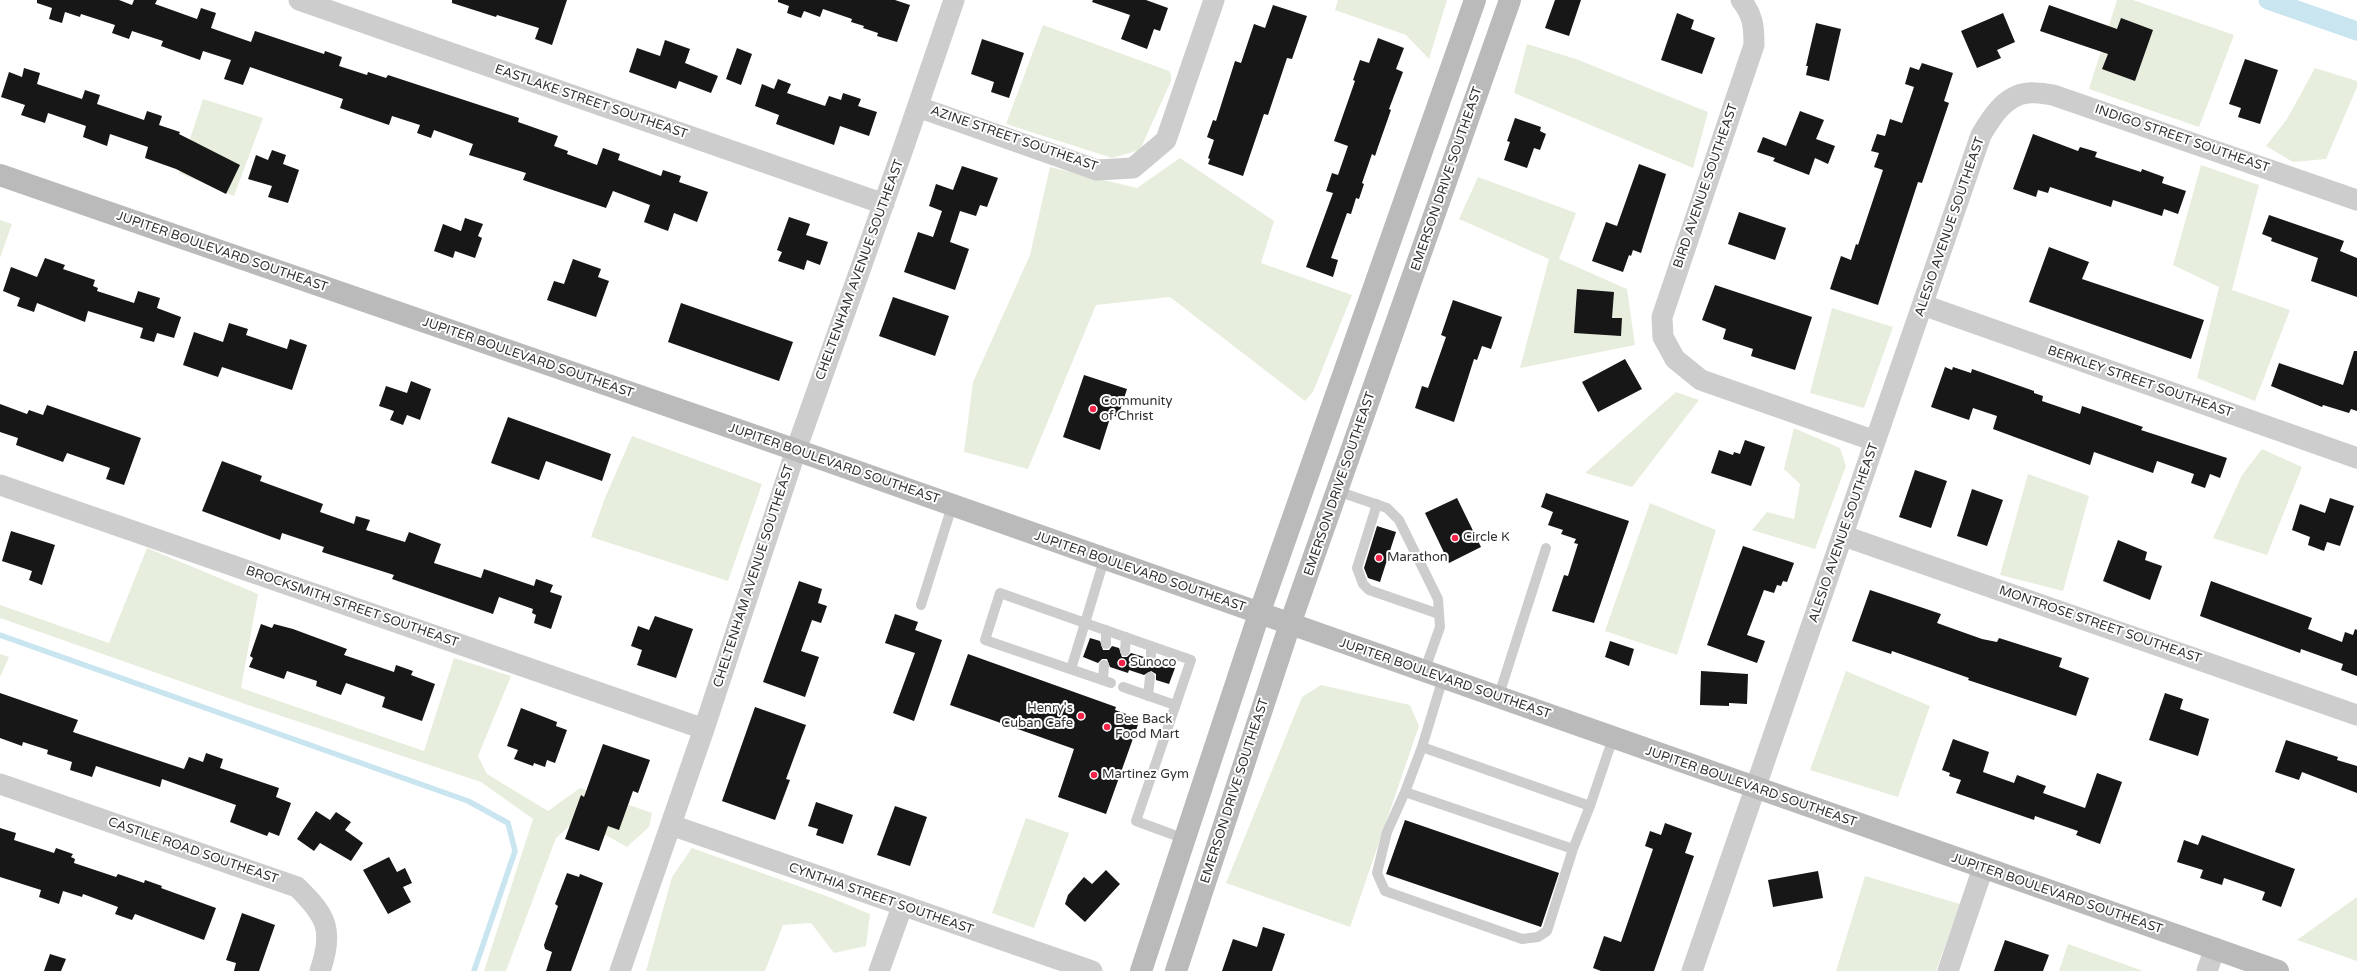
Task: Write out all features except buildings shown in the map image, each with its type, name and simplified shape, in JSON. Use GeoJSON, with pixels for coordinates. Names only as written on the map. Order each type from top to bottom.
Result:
{"type":"FeatureCollection","features":[{"type":"Feature","properties":{"kind":"street","name":"EASTLAKE STREET SOUTHEAST"},"geometry":{"type":"LineString","coordinates":[[299,0],[884,204]]}},
{"type":"Feature","properties":{"kind":"street","name":"CHELTENHAM AVENUE SOUTHEAST"},"geometry":{"type":"LineString","coordinates":[[620,971],[704,729],[796,450],[884,204],[954,0]]}},
{"type":"Feature","properties":{"kind":"street","name":"AZINE STREET SOUTHEAST"},"geometry":{"type":"LineString","coordinates":[[918,106],[1097,170],[1133,168],[1166,140],[1214,0]]}},
{"type":"Feature","properties":{"kind":"street"},"geometry":{"type":"LineString","coordinates":[[1141,971],[1258,614],[1475,0]]}},
{"type":"Feature","properties":{"kind":"street","name":"EMERSON DRIVE SOUTHEAST"},"geometry":{"type":"LineString","coordinates":[[1176,971],[1290,624],[1510,0]]}},
{"type":"Feature","properties":{"kind":"street","name":"BIRD AVENUE SOUTHEAST"},"geometry":{"type":"LineString","coordinates":[[1746,5],[1754,26],[1754,45],[1662,317],[1663,338],[1675,359],[1701,380],[1875,441]]}},
{"type":"Feature","properties":{"kind":"street","name":"INDIGO STREET SOUTHEAST"},"geometry":{"type":"LineString","coordinates":[[2006,102],[2026,93],[2053,94],[2357,200]]}},
{"type":"Feature","properties":{"kind":"street","name":"ALESIO AVENUE SOUTHEAST"},"geometry":{"type":"LineString","coordinates":[[1692,971],[1844,536],[1875,441],[1981,135],[1993,115],[2006,102]]}},
{"type":"Feature","properties":{"kind":"street","name":"JUPITER BOULEVARD SOUTHEAST"},"geometry":{"type":"LineString","coordinates":[[0,175],[796,450],[1104,560],[2278,971]]}},
{"type":"Feature","properties":{"kind":"street","name":"BERKLEY STREET SOUTHEAST"},"geometry":{"type":"LineString","coordinates":[[1923,306],[2357,458]]}},
{"type":"Feature","properties":{"kind":"street","name":"BROCKSMITH STREET SOUTHEAST"},"geometry":{"type":"LineString","coordinates":[[0,485],[704,729]]}},
{"type":"Feature","properties":{"kind":"street","name":"MONTROSE STREET SOUTHEAST"},"geometry":{"type":"LineString","coordinates":[[1844,536],[2357,715]]}},
{"type":"Feature","properties":{"kind":"street","name":"CASTILE ROAD SOUTHEAST"},"geometry":{"type":"LineString","coordinates":[[0,784],[297,888],[316,905],[326,926],[325,957],[320,971]]}},
{"type":"Feature","properties":{"kind":"street","name":"CYNTHIA STREET SOUTHEAST"},"geometry":{"type":"LineString","coordinates":[[671,825],[902,907],[1092,971]]}},
{"type":"Feature","properties":{"kind":"street"},"geometry":{"type":"LineString","coordinates":[[1948,971],[1983,868]]}},
{"type":"Feature","properties":{"kind":"street"},"geometry":{"type":"LineString","coordinates":[[880,971],[902,907]]}},
{"type":"Feature","properties":{"kind":"street"},"geometry":{"type":"LineString","coordinates":[[2207,971],[2215,948]]}},
{"type":"Feature","properties":{"kind":"lane"},"geometry":{"type":"LineString","coordinates":[[1337,491],[1387,508],[1399,520],[1438,600],[1440,627],[1422,747],[1405,792],[1387,832],[1377,873],[1385,891],[1522,939],[1538,937],[1546,931],[1573,849],[1614,738]]}},
{"type":"Feature","properties":{"kind":"lane"},"geometry":{"type":"LineString","coordinates":[[1377,504],[1356,568],[1363,584],[1369,590],[1439,614]]}},
{"type":"Feature","properties":{"kind":"lane"},"geometry":{"type":"LineString","coordinates":[[921,605],[952,506]]}},
{"type":"Feature","properties":{"kind":"lane"},"geometry":{"type":"LineString","coordinates":[[1498,698],[1546,548]]}},
{"type":"Feature","properties":{"kind":"lane"},"geometry":{"type":"LineString","coordinates":[[1071,669],[1104,560]]}},
{"type":"Feature","properties":{"kind":"lane"},"geometry":{"type":"LineString","coordinates":[[1104,665],[1107,682],[985,640],[1000,593],[1191,660],[1136,821],[1184,839]]}},
{"type":"Feature","properties":{"kind":"lane"},"geometry":{"type":"LineString","coordinates":[[1106,630],[1106,644]]}},
{"type":"Feature","properties":{"kind":"lane"},"geometry":{"type":"LineString","coordinates":[[1125,651],[1126,637]]}},
{"type":"Feature","properties":{"kind":"lane"},"geometry":{"type":"LineString","coordinates":[[1150,659],[1151,646]]}},
{"type":"Feature","properties":{"kind":"lane"},"geometry":{"type":"LineString","coordinates":[[1148,696],[1150,677]]}},
{"type":"Feature","properties":{"kind":"lane"},"geometry":{"type":"LineString","coordinates":[[1123,687],[1175,705]]}},
{"type":"Feature","properties":{"kind":"lane"},"geometry":{"type":"LineString","coordinates":[[1422,747],[1590,806]]}},
{"type":"Feature","properties":{"kind":"lane"},"geometry":{"type":"LineString","coordinates":[[1405,792],[1573,849]]}},
{"type":"Feature","properties":{"kind":"green space"},"geometry":{"type":"Polygon","coordinates":[[[1338,0],[1447,0],[1429,59],[1406,35],[1335,10],[1338,0]]]}},
{"type":"Feature","properties":{"kind":"green space"},"geometry":{"type":"Polygon","coordinates":[[[2117,0],[2133,0],[2234,35],[2199,127],[2089,89],[2117,0]]]}},
{"type":"Feature","properties":{"kind":"green space"},"geometry":{"type":"Polygon","coordinates":[[[1043,25],[1169,71],[1171,81],[1140,150],[1112,158],[1006,124],[1043,25]]]}},
{"type":"Feature","properties":{"kind":"green space"},"geometry":{"type":"Polygon","coordinates":[[[1527,44],[1576,59],[1708,112],[1693,168],[1514,93],[1527,44]]]}},
{"type":"Feature","properties":{"kind":"green space"},"geometry":{"type":"Polygon","coordinates":[[[2315,68],[2357,81],[2357,87],[2326,159],[2293,162],[2266,146],[2287,119],[2315,68]]]}},
{"type":"Feature","properties":{"kind":"green space"},"geometry":{"type":"Polygon","coordinates":[[[203,99],[263,118],[234,196],[179,173],[203,99]]]}},
{"type":"Feature","properties":{"kind":"green space"},"geometry":{"type":"Polygon","coordinates":[[[1180,158],[1274,221],[1261,263],[1352,295],[1313,392],[1305,401],[1170,297],[1096,305],[1028,469],[964,452],[973,382],[1030,255],[1050,167],[1137,188],[1180,158]]]}},
{"type":"Feature","properties":{"kind":"green space"},"geometry":{"type":"Polygon","coordinates":[[[2201,165],[2259,185],[2232,290],[2290,310],[2255,401],[2197,378],[2219,287],[2173,265],[2201,165]]]}},
{"type":"Feature","properties":{"kind":"green space"},"geometry":{"type":"Polygon","coordinates":[[[1478,177],[1576,213],[1559,259],[1627,289],[1635,345],[1520,368],[1549,259],[1459,219],[1478,177]]]}},
{"type":"Feature","properties":{"kind":"green space"},"geometry":{"type":"Polygon","coordinates":[[[0,220],[12,224],[0,258],[0,220]]]}},
{"type":"Feature","properties":{"kind":"green space"},"geometry":{"type":"Polygon","coordinates":[[[1832,308],[1893,327],[1864,408],[1810,393],[1832,308]]]}},
{"type":"Feature","properties":{"kind":"green space"},"geometry":{"type":"Polygon","coordinates":[[[1676,392],[1699,400],[1632,487],[1585,473],[1676,392]]]}},
{"type":"Feature","properties":{"kind":"green space"},"geometry":{"type":"Polygon","coordinates":[[[1794,428],[1840,448],[1846,466],[1815,549],[1752,530],[1767,512],[1794,519],[1800,484],[1784,469],[1794,428]]]}},
{"type":"Feature","properties":{"kind":"green space"},"geometry":{"type":"Polygon","coordinates":[[[632,436],[762,484],[728,581],[591,537],[605,498],[632,436]]]}},
{"type":"Feature","properties":{"kind":"green space"},"geometry":{"type":"Polygon","coordinates":[[[2262,449],[2302,467],[2267,555],[2213,538],[2242,475],[2262,449]]]}},
{"type":"Feature","properties":{"kind":"green space"},"geometry":{"type":"Polygon","coordinates":[[[2028,474],[2089,496],[2063,591],[2000,575],[2028,474]]]}},
{"type":"Feature","properties":{"kind":"green space"},"geometry":{"type":"Polygon","coordinates":[[[1650,503],[1716,530],[1677,655],[1605,631],[1650,503]]]}},
{"type":"Feature","properties":{"kind":"green space"},"geometry":{"type":"Polygon","coordinates":[[[147,548],[258,594],[241,688],[424,751],[454,658],[511,676],[478,756],[487,774],[548,811],[580,788],[652,813],[649,827],[627,847],[577,819],[556,838],[506,971],[484,971],[533,819],[481,782],[248,705],[0,618],[0,605],[109,643],[147,548]]]}},
{"type":"Feature","properties":{"kind":"green space"},"geometry":{"type":"Polygon","coordinates":[[[0,654],[9,657],[0,677],[0,654]]]}},
{"type":"Feature","properties":{"kind":"green space"},"geometry":{"type":"Polygon","coordinates":[[[1846,671],[1930,706],[1898,797],[1810,770],[1846,671]]]}},
{"type":"Feature","properties":{"kind":"green space"},"geometry":{"type":"Polygon","coordinates":[[[1321,685],[1410,705],[1419,726],[1350,927],[1226,883],[1302,697],[1321,685]]]}},
{"type":"Feature","properties":{"kind":"green space"},"geometry":{"type":"Polygon","coordinates":[[[1026,818],[1069,833],[1034,928],[992,913],[1026,818]]]}},
{"type":"Feature","properties":{"kind":"green space"},"geometry":{"type":"Polygon","coordinates":[[[692,848],[829,897],[870,914],[866,946],[834,953],[811,923],[783,925],[765,971],[646,971],[672,877],[692,848]]]}},
{"type":"Feature","properties":{"kind":"green space"},"geometry":{"type":"Polygon","coordinates":[[[1865,876],[1960,904],[1936,971],[1836,971],[1865,876]]]}},
{"type":"Feature","properties":{"kind":"green space"},"geometry":{"type":"Polygon","coordinates":[[[2357,897],[2357,961],[2297,940],[2357,897]]]}},
{"type":"Feature","properties":{"kind":"green space"},"geometry":{"type":"Polygon","coordinates":[[[2068,944],[2143,971],[2059,971],[2068,944]]]}},
{"type":"Feature","properties":{"kind":"waterway"},"geometry":{"type":"LineString","coordinates":[[2268,0],[2357,31]]}},
{"type":"Feature","properties":{"kind":"waterway"},"geometry":{"type":"LineString","coordinates":[[0,635],[468,801],[508,823],[515,851],[474,971]]}},
{"type":"Feature","properties":{"kind":"place","name":"Community of Christ"},"geometry":{"type":"Point","coordinates":[1093,409]}},
{"type":"Feature","properties":{"kind":"place","name":"Circle K"},"geometry":{"type":"Point","coordinates":[1455,538]}},
{"type":"Feature","properties":{"kind":"place","name":"Marathon"},"geometry":{"type":"Point","coordinates":[1379,558]}},
{"type":"Feature","properties":{"kind":"place","name":"Sunoco"},"geometry":{"type":"Point","coordinates":[1122,663]}},
{"type":"Feature","properties":{"kind":"place","name":"Henry's Cuban Cafe"},"geometry":{"type":"Point","coordinates":[1081,716]}},
{"type":"Feature","properties":{"kind":"place","name":"Bee Back Food Mart"},"geometry":{"type":"Point","coordinates":[1107,727]}},
{"type":"Feature","properties":{"kind":"place","name":"Martinez Gym"},"geometry":{"type":"Point","coordinates":[1094,775]}}]}
